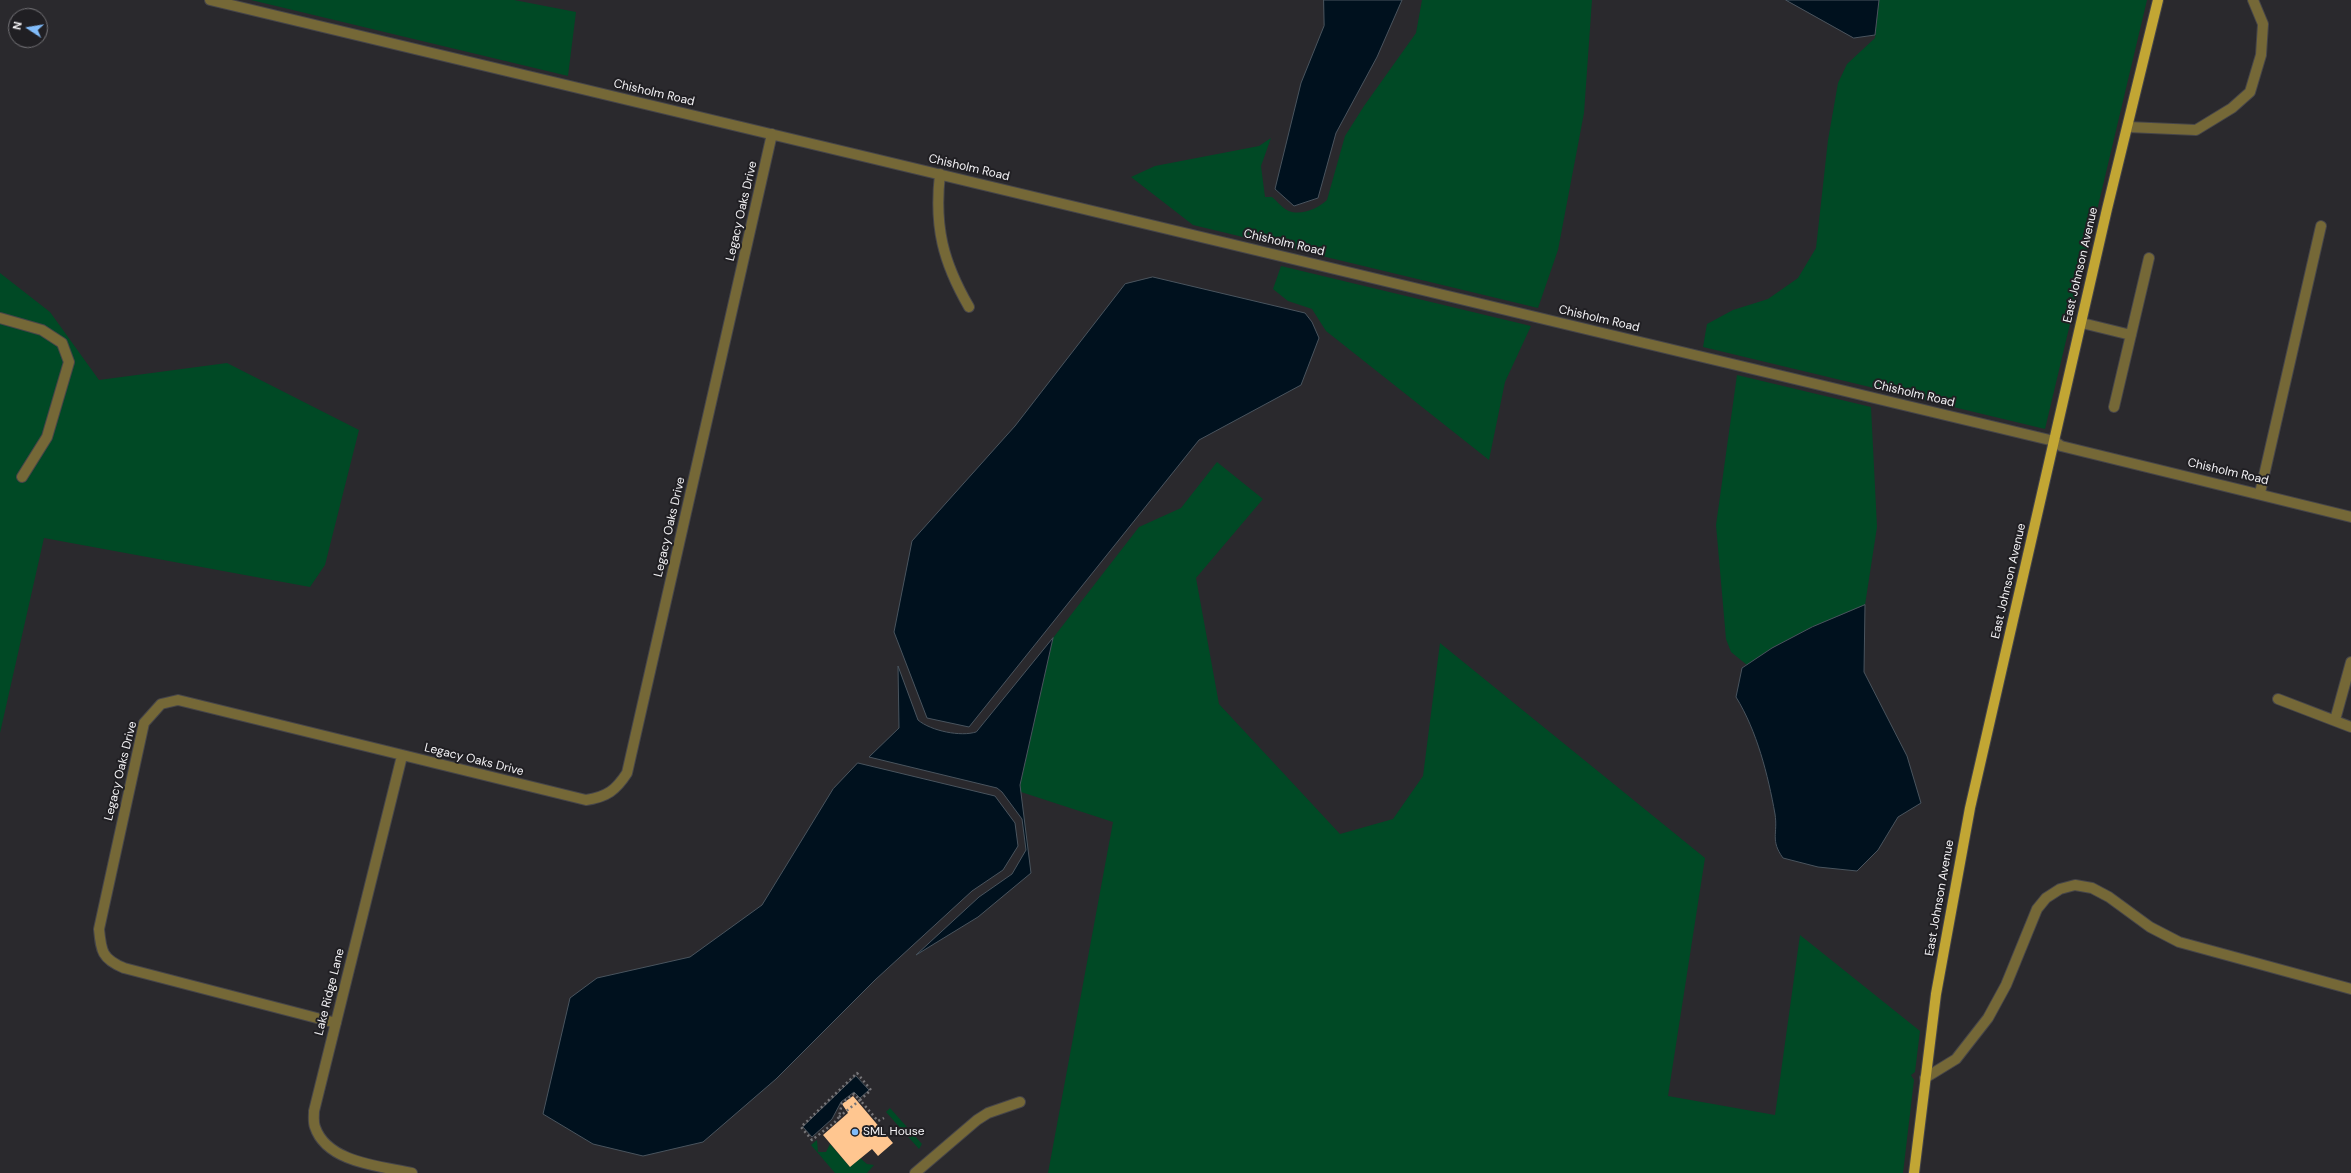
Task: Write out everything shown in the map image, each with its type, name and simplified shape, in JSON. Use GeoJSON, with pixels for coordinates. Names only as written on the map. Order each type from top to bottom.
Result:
{"type":"FeatureCollection","features":[{"type":"Feature","properties":{"kind":"main road","name":"East Johnson Avenue"},"geometry":{"type":"LineString","coordinates":[[1914,1173],[1938,978],[1968,815],[2158,0]]}},
{"type":"Feature","properties":{"kind":"street","name":"Chisholm Road"},"geometry":{"type":"LineString","coordinates":[[210,0],[2054,441],[2061,446],[2260,493],[2351,517]]}},
{"type":"Feature","properties":{"kind":"street"},"geometry":{"type":"LineString","coordinates":[[2128,126],[2196,130],[2232,108],[2250,92],[2261,55],[2263,24],[2253,0]]}},
{"type":"Feature","properties":{"kind":"street","name":"Legacy Oaks Drive"},"geometry":{"type":"LineString","coordinates":[[336,1023],[124,968],[112,964],[101,951],[99,929],[144,723],[161,704],[178,700],[586,800],[603,797],[618,788],[627,773],[772,134]]}},
{"type":"Feature","properties":{"kind":"street"},"geometry":{"type":"LineString","coordinates":[[940,174],[938,211],[945,252],[954,282],[969,307]]}},
{"type":"Feature","properties":{"kind":"street"},"geometry":{"type":"LineString","coordinates":[[2260,493],[2321,226]]}},
{"type":"Feature","properties":{"kind":"street"},"geometry":{"type":"LineString","coordinates":[[2114,408],[2149,258]]}},
{"type":"Feature","properties":{"kind":"street"},"geometry":{"type":"LineString","coordinates":[[0,318],[42,330],[62,344],[69,362],[47,437],[22,477]]}},
{"type":"Feature","properties":{"kind":"street"},"geometry":{"type":"LineString","coordinates":[[2082,323],[2131,335]]}},
{"type":"Feature","properties":{"kind":"street"},"geometry":{"type":"LineString","coordinates":[[2335,720],[2351,662]]}},
{"type":"Feature","properties":{"kind":"street"},"geometry":{"type":"LineString","coordinates":[[2278,699],[2351,727]]}},
{"type":"Feature","properties":{"kind":"street","name":"Lake Ridge Lane"},"geometry":{"type":"LineString","coordinates":[[402,756],[314,1111],[315,1127],[325,1143],[336,1153],[412,1173]]}},
{"type":"Feature","properties":{"kind":"street"},"geometry":{"type":"LineString","coordinates":[[1925,1078],[1956,1059],[1988,1018],[2006,985],[2036,909],[2046,898],[2060,889],[2075,886],[2092,888],[2150,927],[2179,942],[2351,989]]}},
{"type":"Feature","properties":{"kind":"street"},"geometry":{"type":"LineString","coordinates":[[915,1173],[977,1120],[988,1113],[1020,1102]]}},
{"type":"Feature","properties":{"kind":"path"},"geometry":{"type":"LineString","coordinates":[[857,1073],[871,1090],[839,1117],[812,1140],[801,1127],[857,1073]]}},
{"type":"Feature","properties":{"kind":"path"},"geometry":{"type":"LineString","coordinates":[[839,1117],[842,1103],[854,1094],[878,1121],[884,1118]]}},
{"type":"Feature","properties":{"kind":"green space"},"geometry":{"type":"Polygon","coordinates":[[[251,0],[514,0],[576,12],[568,76],[251,0]]]}},
{"type":"Feature","properties":{"kind":"green space"},"geometry":{"type":"Polygon","coordinates":[[[1422,0],[1592,0],[1584,113],[1558,250],[1538,308],[1193,225],[1131,177],[1155,166],[1259,146],[1271,138],[1261,166],[1265,197],[1272,197],[1285,209],[1299,213],[1319,206],[1327,200],[1345,136],[1364,106],[1416,33],[1422,0]]]}},
{"type":"Feature","properties":{"kind":"green space"},"geometry":{"type":"Polygon","coordinates":[[[1879,0],[2147,0],[2045,429],[1703,347],[1707,324],[1733,310],[1768,299],[1798,278],[1816,248],[1828,140],[1838,83],[1847,64],[1875,38],[1879,0]]]}},
{"type":"Feature","properties":{"kind":"green space"},"geometry":{"type":"Polygon","coordinates":[[[1281,266],[1531,326],[1505,382],[1489,460],[1326,331],[1312,309],[1288,301],[1273,289],[1281,266]]]}},
{"type":"Feature","properties":{"kind":"green space"},"geometry":{"type":"Polygon","coordinates":[[[0,273],[50,312],[99,380],[227,363],[359,430],[325,565],[310,587],[44,538],[0,733],[0,273]]]}},
{"type":"Feature","properties":{"kind":"green space"},"geometry":{"type":"Polygon","coordinates":[[[1737,375],[1871,407],[1877,527],[1865,605],[1812,627],[1772,648],[1747,665],[1731,652],[1726,639],[1716,525],[1737,375]]]}},
{"type":"Feature","properties":{"kind":"green space"},"geometry":{"type":"Polygon","coordinates":[[[1217,462],[1263,499],[1196,578],[1219,704],[1340,834],[1393,819],[1423,776],[1440,643],[1705,858],[1668,1096],[1775,1115],[1800,935],[1920,1031],[1915,1072],[1911,1075],[1914,1080],[1903,1173],[1048,1173],[1113,822],[1021,792],[1020,785],[1053,638],[1139,527],[1181,508],[1217,462]]]}},
{"type":"Feature","properties":{"kind":"green space"},"geometry":{"type":"Polygon","coordinates":[[[890,1108],[922,1144],[919,1149],[886,1112],[890,1108]]]}},
{"type":"Feature","properties":{"kind":"green space"},"geometry":{"type":"Polygon","coordinates":[[[817,1140],[818,1152],[826,1152],[830,1144],[850,1167],[860,1158],[867,1164],[874,1165],[867,1173],[835,1173],[811,1145],[817,1140]]]}},
{"type":"Feature","properties":{"kind":"water"},"geometry":{"type":"Polygon","coordinates":[[[1324,0],[1402,0],[1377,57],[1336,133],[1318,198],[1294,206],[1275,189],[1301,83],[1324,26],[1324,0]]]}},
{"type":"Feature","properties":{"kind":"water"},"geometry":{"type":"Polygon","coordinates":[[[1786,0],[1879,0],[1875,35],[1854,38],[1786,0]]]}},
{"type":"Feature","properties":{"kind":"water"},"geometry":{"type":"Polygon","coordinates":[[[1153,277],[1305,313],[1312,322],[1319,338],[1301,385],[1199,440],[969,727],[927,718],[894,632],[912,541],[1015,426],[1125,284],[1153,277]]]}},
{"type":"Feature","properties":{"kind":"water"},"geometry":{"type":"Polygon","coordinates":[[[1865,605],[1864,672],[1907,756],[1921,803],[1898,817],[1878,850],[1857,871],[1818,867],[1783,858],[1779,852],[1775,837],[1775,814],[1761,754],[1750,724],[1736,697],[1742,668],[1772,648],[1812,627],[1865,605]]]}},
{"type":"Feature","properties":{"kind":"water"},"geometry":{"type":"Polygon","coordinates":[[[1053,638],[1020,785],[1031,873],[978,917],[916,955],[979,897],[1012,874],[1026,850],[1022,819],[1002,792],[997,788],[869,757],[899,728],[898,666],[918,720],[930,727],[946,732],[962,734],[976,732],[1053,638]]]}},
{"type":"Feature","properties":{"kind":"water"},"geometry":{"type":"Polygon","coordinates":[[[858,763],[995,796],[1015,823],[1018,846],[1003,870],[972,891],[875,980],[776,1079],[703,1142],[643,1156],[593,1144],[543,1114],[570,998],[597,978],[690,957],[762,905],[833,789],[858,763]]]}},
{"type":"Feature","properties":{"kind":"water"},"geometry":{"type":"Polygon","coordinates":[[[856,1076],[869,1090],[860,1098],[854,1092],[841,1102],[832,1119],[812,1137],[803,1127],[856,1076]]]}},
{"type":"Feature","properties":{"kind":"building","name":"SML House"},"geometry":{"type":"Polygon","coordinates":[[[853,1096],[893,1143],[878,1156],[872,1149],[850,1167],[823,1135],[848,1113],[842,1104],[853,1096]]]}},
{"type":"Feature","properties":{"kind":"place","name":"SML House"},"geometry":{"type":"Point","coordinates":[855,1132]}}]}
